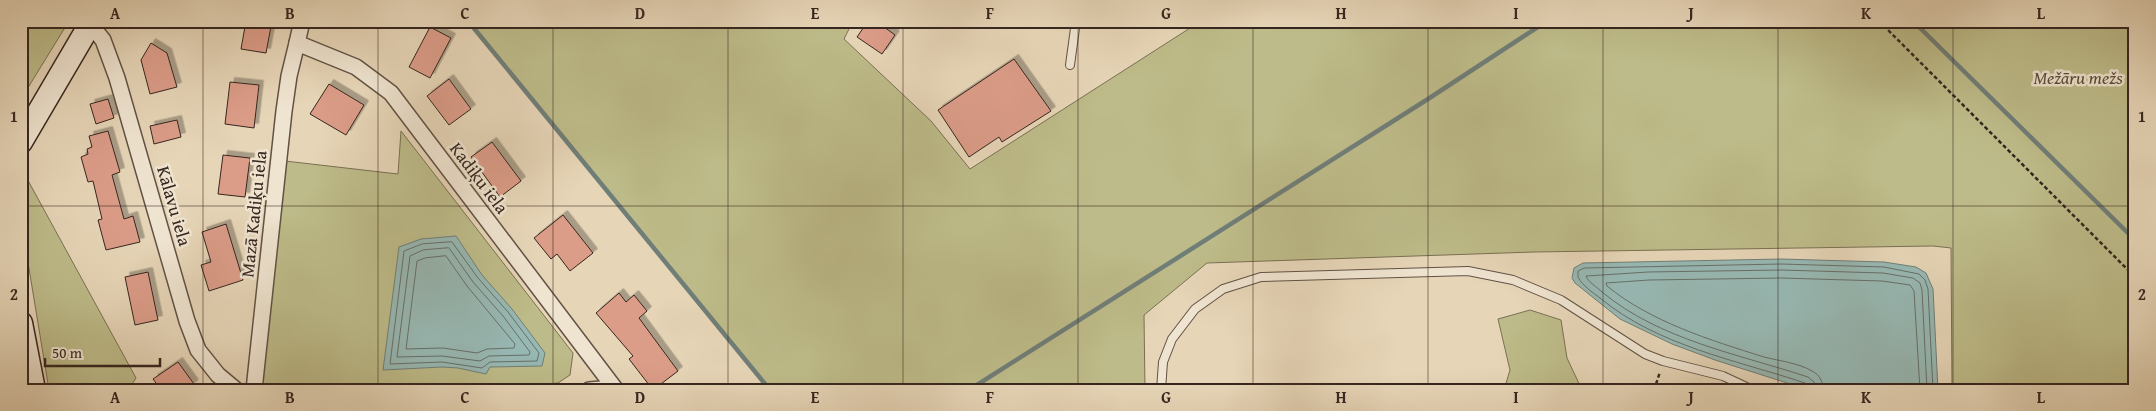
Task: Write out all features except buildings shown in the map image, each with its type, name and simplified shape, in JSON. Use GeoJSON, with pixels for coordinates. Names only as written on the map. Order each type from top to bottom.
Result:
{"type":"FeatureCollection","features":[{"type":"Feature","properties":{"kind":"street"},"geometry":{"type":"LineString","coordinates":[[297,43],[302,21]]}},
{"type":"Feature","properties":{"kind":"street"},"geometry":{"type":"LineString","coordinates":[[21,142],[91,23]]}},
{"type":"Feature","properties":{"kind":"street","name":"Kālavu iela"},"geometry":{"type":"LineString","coordinates":[[91,23],[103,40],[117,78],[187,321],[198,350],[218,374],[236,390]]}},
{"type":"Feature","properties":{"kind":"street","name":"Kadiķu iela"},"geometry":{"type":"LineString","coordinates":[[297,43],[356,68],[391,93],[615,389]]}},
{"type":"Feature","properties":{"kind":"street","name":"Mazā Kadiķu iela"},"geometry":{"type":"LineString","coordinates":[[254,390],[284,111],[289,76],[297,43]]}},
{"type":"Feature","properties":{"kind":"street"},"geometry":{"type":"LineString","coordinates":[[21,323],[34,390]]}},
{"type":"Feature","properties":{"kind":"street"},"geometry":{"type":"LineString","coordinates":[[589,390],[615,389]]}},
{"type":"Feature","properties":{"kind":"lane"},"geometry":{"type":"LineString","coordinates":[[1070,65],[1076,21]]}},
{"type":"Feature","properties":{"kind":"lane"},"geometry":{"type":"LineString","coordinates":[[1161,390],[1163,362],[1172,339],[1195,308],[1222,289],[1261,277],[1468,271],[1513,280],[1560,300],[1645,354],[1663,361],[1723,376],[1753,390]]}},
{"type":"Feature","properties":{"kind":"path"},"geometry":{"type":"LineString","coordinates":[[1879,21],[2135,277]]}},
{"type":"Feature","properties":{"kind":"path"},"geometry":{"type":"LineString","coordinates":[[1654,390],[1663,361]]}},
{"type":"Feature","properties":{"kind":"green space"},"geometry":{"type":"Polygon","coordinates":[[[21,21],[69,21],[21,99],[21,21]]]}},
{"type":"Feature","properties":{"kind":"green space","name":"Mežāru mežs"},"geometry":{"type":"Polygon","coordinates":[[[468,21],[853,21],[844,39],[931,121],[970,169],[1201,21],[2135,21],[2135,390],[1952,390],[1951,248],[1933,246],[1534,252],[1207,263],[1144,315],[1145,390],[770,390],[468,21]]]}},
{"type":"Feature","properties":{"kind":"green space"},"geometry":{"type":"Polygon","coordinates":[[[401,131],[573,353],[570,375],[558,383],[467,390],[263,390],[261,382],[285,161],[398,174],[401,131]]]}},
{"type":"Feature","properties":{"kind":"green space"},"geometry":{"type":"Polygon","coordinates":[[[25,175],[136,378],[128,390],[49,390],[22,226],[25,175]]]}},
{"type":"Feature","properties":{"kind":"green space"},"geometry":{"type":"Polygon","coordinates":[[[1530,310],[1561,320],[1567,358],[1582,390],[1504,390],[1510,370],[1498,319],[1530,310]]]}},
{"type":"Feature","properties":{"kind":"water"},"geometry":{"type":"Polygon","coordinates":[[[456,236],[482,275],[512,309],[545,353],[542,366],[490,367],[486,374],[458,368],[442,367],[383,370],[399,247],[421,239],[456,236]]]}},
{"type":"Feature","properties":{"kind":"water"},"geometry":{"type":"Polygon","coordinates":[[[1781,259],[1884,262],[1916,267],[1926,273],[1933,289],[1938,390],[1809,390],[1672,344],[1620,319],[1575,283],[1572,278],[1574,268],[1583,263],[1781,259]]]}},
{"type":"Feature","properties":{"kind":"waterway"},"geometry":{"type":"LineString","coordinates":[[468,21],[770,390]]}},
{"type":"Feature","properties":{"kind":"waterway"},"geometry":{"type":"LineString","coordinates":[[969,390],[1428,99],[1547,21]]}},
{"type":"Feature","properties":{"kind":"waterway"},"geometry":{"type":"LineString","coordinates":[[1913,21],[2135,240]]}},
{"type":"Feature","properties":{"kind":"waterway"},"geometry":{"type":"LineString","coordinates":[[2125,21],[2135,25]]}}]}
